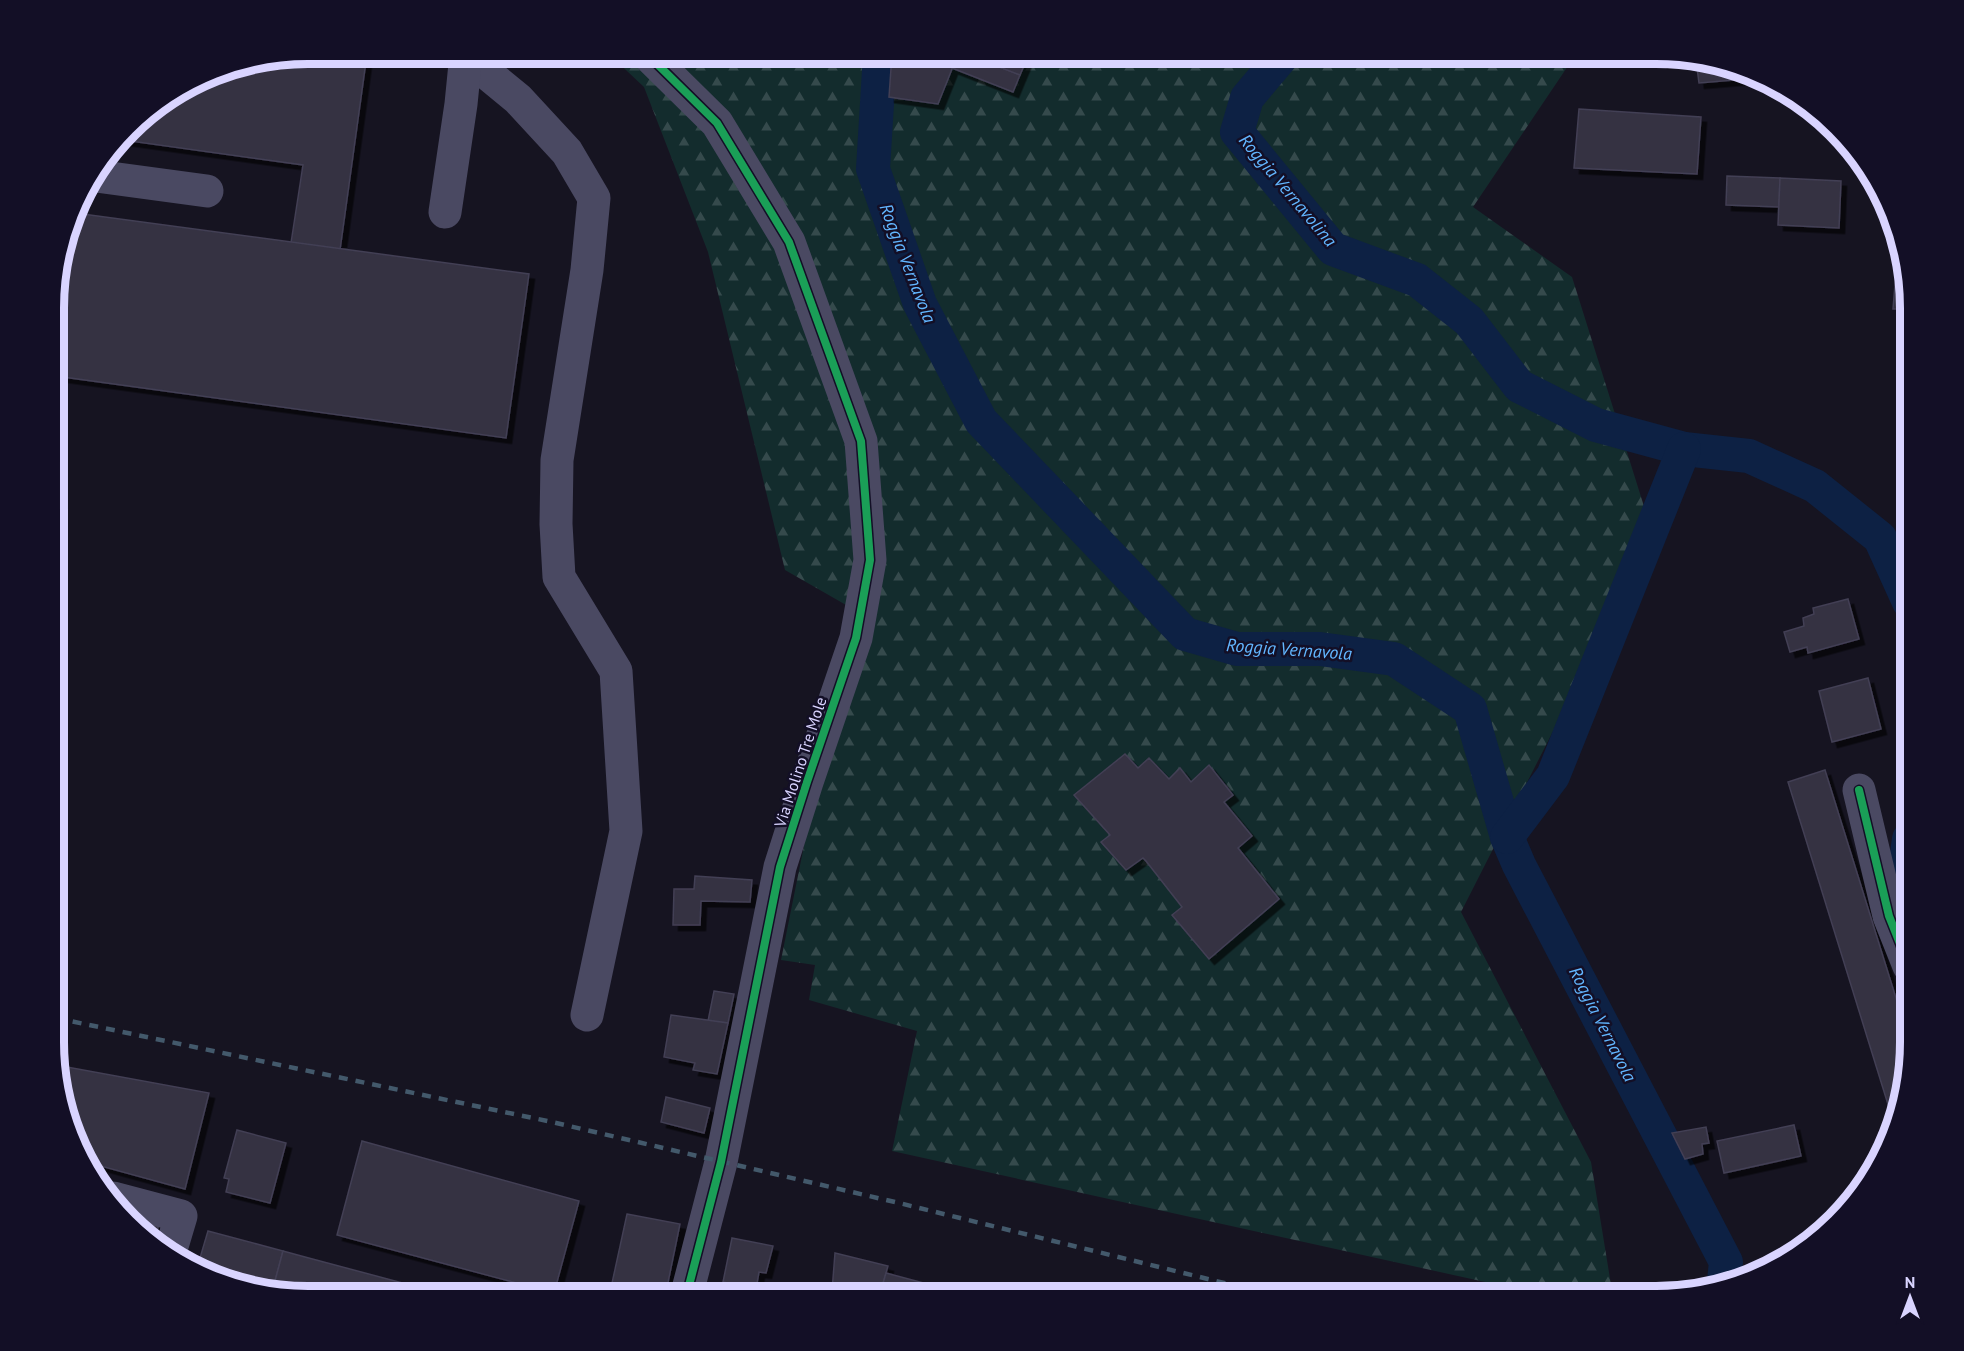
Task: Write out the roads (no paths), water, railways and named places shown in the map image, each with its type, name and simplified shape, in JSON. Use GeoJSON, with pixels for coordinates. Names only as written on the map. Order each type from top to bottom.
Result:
{"type":"FeatureCollection","features":[{"type":"Feature","properties":{"kind":"street"},"geometry":{"type":"LineString","coordinates":[[445,212],[465,64]]}},
{"type":"Feature","properties":{"kind":"street"},"geometry":{"type":"LineString","coordinates":[[477,64],[518,99],[567,152],[594,198],[586,270],[557,460],[556,524],[559,577],[616,670],[626,831],[586,1015]]}},
{"type":"Feature","properties":{"kind":"street","name":"Via Molino Tre Mole"},"geometry":{"type":"LineString","coordinates":[[657,64],[717,123],[789,242],[861,441],[870,560],[856,638],[780,867],[721,1162],[689,1286]]}},
{"type":"Feature","properties":{"kind":"street"},"geometry":{"type":"LineString","coordinates":[[103,177],[207,191]]}},
{"type":"Feature","properties":{"kind":"street"},"geometry":{"type":"LineString","coordinates":[[1859,790],[1889,916],[1900,942]]}},
{"type":"Feature","properties":{"kind":"street"},"geometry":{"type":"LineString","coordinates":[[123,1201],[181,1216],[172,1245]]}},
{"type":"Feature","properties":{"kind":"waterway","name":"Roggia Vernavola"},"geometry":{"type":"LineString","coordinates":[[879,64],[873,169],[920,304],[981,421],[1185,634],[1237,649],[1320,649],[1394,659],[1470,709],[1507,837],[1519,865],[1726,1262],[1724,1276]]}},
{"type":"Feature","properties":{"kind":"waterway","name":"Roggia Vernavolina"},"geometry":{"type":"LineString","coordinates":[[1276,64],[1247,98],[1237,132],[1333,249],[1417,280],[1469,321],[1519,386],[1596,425],[1684,449],[1749,456],[1815,486],[1880,538],[1900,582]]}},
{"type":"Feature","properties":{"kind":"waterway"},"geometry":{"type":"LineString","coordinates":[[1507,837],[1553,776],[1684,449]]}},
{"type":"Feature","properties":{"kind":"railway"},"geometry":{"type":"LineString","coordinates":[[64,1020],[552,1122],[899,1203],[1236,1286]]}}]}
